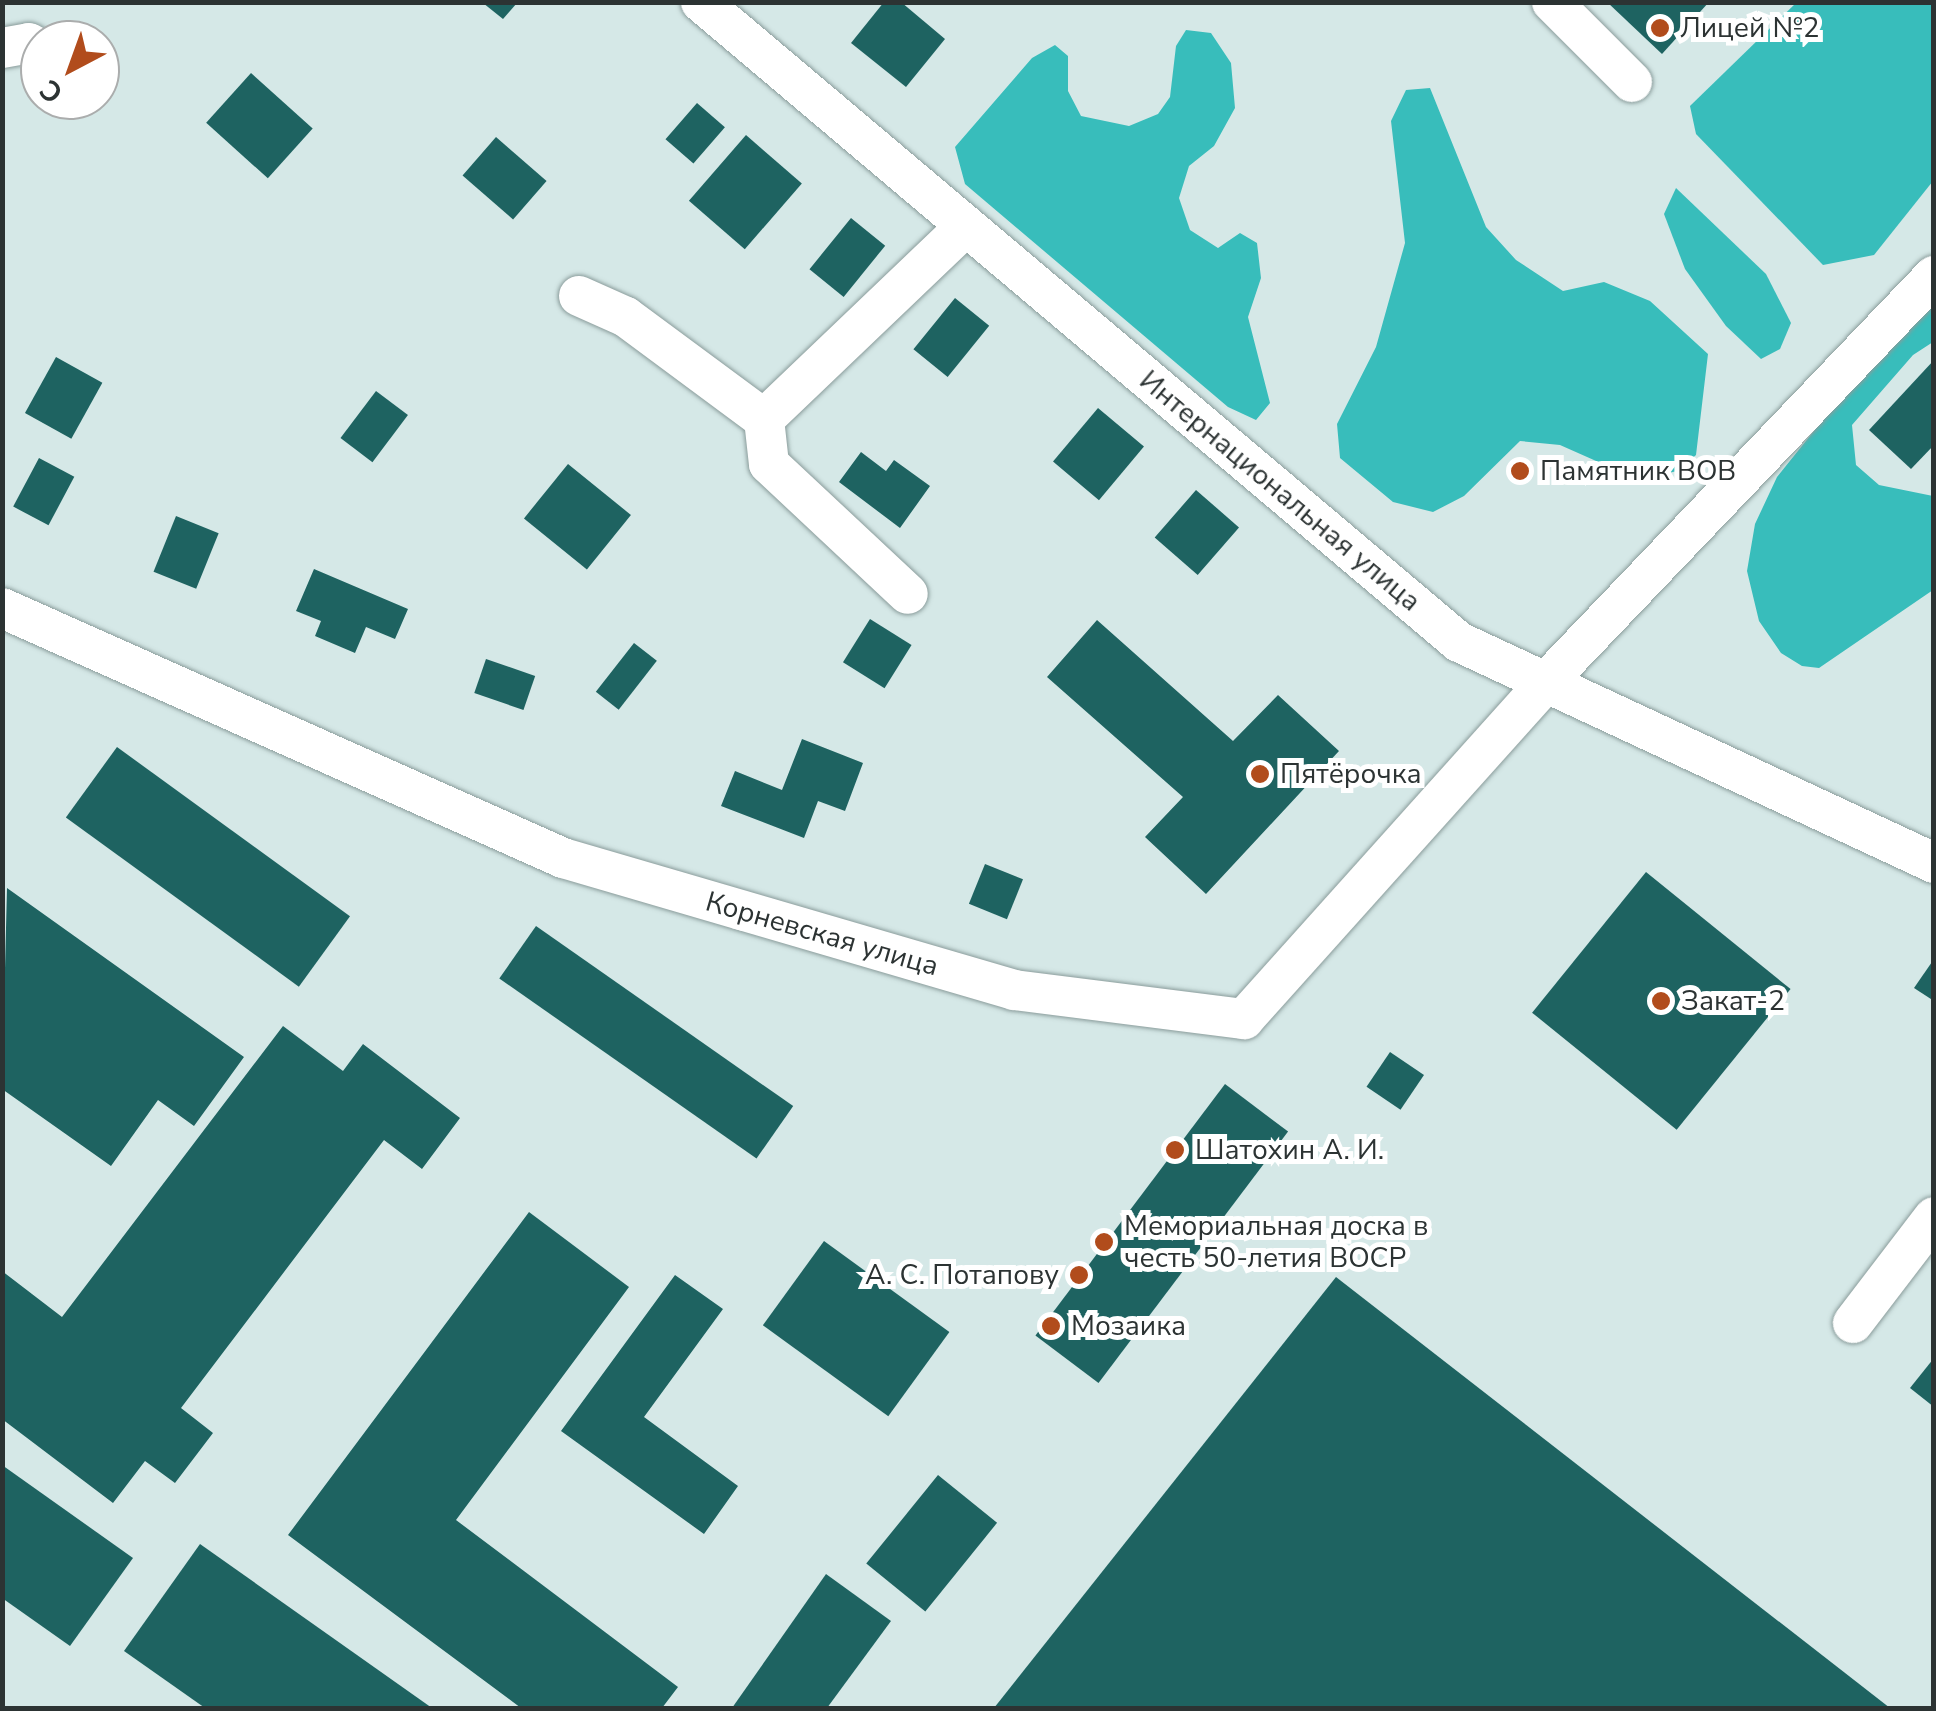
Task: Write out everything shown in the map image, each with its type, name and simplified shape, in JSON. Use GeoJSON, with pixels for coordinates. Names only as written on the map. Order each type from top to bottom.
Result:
{"type":"FeatureCollection","features":[{"type":"Feature","properties":{"kind":"street","name":"Интернациональная улица"},"geometry":{"type":"LineString","coordinates":[[701,2],[1459,642],[1934,863]]}},
{"type":"Feature","properties":{"kind":"street"},"geometry":{"type":"LineString","coordinates":[[1552,2],[1632,82]]}},
{"type":"Feature","properties":{"kind":"street"},"geometry":{"type":"LineString","coordinates":[[764,419],[966,226]]}},
{"type":"Feature","properties":{"kind":"street","name":"Корневская улица"},"geometry":{"type":"LineString","coordinates":[[2,608],[563,858],[1014,990],[1225,1022],[1244,1020],[1262,1007],[1546,683],[1934,276]]}},
{"type":"Feature","properties":{"kind":"street"},"geometry":{"type":"LineString","coordinates":[[579,296],[626,317],[764,419],[770,464],[908,594]]}},
{"type":"Feature","properties":{"kind":"street"},"geometry":{"type":"LineString","coordinates":[[1854,1323],[1934,1217]]}},
{"type":"Feature","properties":{"kind":"shaded area"},"geometry":{"type":"Polygon","coordinates":[[[1797,2],[1933,3],[1933,181],[1874,255],[1823,265],[1696,134],[1690,106],[1797,2]]]}},
{"type":"Feature","properties":{"kind":"shaded area"},"geometry":{"type":"Polygon","coordinates":[[[1186,30],[1211,33],[1231,63],[1235,108],[1214,146],[1189,166],[1179,198],[1190,230],[1218,248],[1240,233],[1257,243],[1261,278],[1248,317],[1270,403],[1256,420],[1228,407],[965,184],[955,147],[1032,58],[1055,45],[1068,56],[1068,91],[1081,116],[1129,126],[1158,114],[1170,97],[1176,46],[1186,30]]]}},
{"type":"Feature","properties":{"kind":"shaded area"},"geometry":{"type":"Polygon","coordinates":[[[1430,88],[1486,227],[1516,260],[1563,291],[1604,282],[1650,301],[1708,354],[1696,455],[1677,471],[1639,480],[1560,445],[1520,441],[1464,496],[1433,512],[1393,502],[1340,458],[1337,424],[1376,347],[1405,243],[1391,121],[1406,90],[1430,88]]]}},
{"type":"Feature","properties":{"kind":"shaded area"},"geometry":{"type":"Polygon","coordinates":[[[1676,188],[1766,274],[1791,323],[1780,349],[1761,359],[1726,326],[1685,269],[1664,214],[1676,188]]]}},
{"type":"Feature","properties":{"kind":"shaded area"},"geometry":{"type":"Polygon","coordinates":[[[1933,303],[1933,342],[1913,355],[1852,425],[1856,465],[1879,485],[1933,496],[1933,590],[1819,668],[1802,666],[1781,653],[1759,621],[1747,571],[1755,524],[1777,477],[1858,376],[1933,303]]]}},
{"type":"Feature","properties":{"kind":"building"},"geometry":{"type":"Polygon","coordinates":[[[884,2],[901,2],[945,39],[906,87],[851,43],[884,2]]]}},
{"type":"Feature","properties":{"kind":"building","name":"Лицей №2"},"geometry":{"type":"Polygon","coordinates":[[[1607,2],[1709,2],[1662,54],[1607,2]]]}},
{"type":"Feature","properties":{"kind":"building"},"geometry":{"type":"Polygon","coordinates":[[[483,3],[517,3],[503,19],[483,3]]]}},
{"type":"Feature","properties":{"kind":"building"},"geometry":{"type":"Polygon","coordinates":[[[251,73],[313,129],[268,178],[206,123],[251,73]]]}},
{"type":"Feature","properties":{"kind":"building"},"geometry":{"type":"Polygon","coordinates":[[[697,103],[725,127],[693,164],[666,139],[697,103]]]}},
{"type":"Feature","properties":{"kind":"building"},"geometry":{"type":"Polygon","coordinates":[[[746,135],[802,184],[745,249],[689,201],[746,135]]]}},
{"type":"Feature","properties":{"kind":"building"},"geometry":{"type":"Polygon","coordinates":[[[496,137],[547,181],[513,219],[463,175],[496,137]]]}},
{"type":"Feature","properties":{"kind":"building"},"geometry":{"type":"Polygon","coordinates":[[[851,218],[885,246],[844,297],[809,269],[851,218]]]}},
{"type":"Feature","properties":{"kind":"building"},"geometry":{"type":"Polygon","coordinates":[[[955,298],[989,326],[948,377],[913,349],[955,298]]]}},
{"type":"Feature","properties":{"kind":"building"},"geometry":{"type":"Polygon","coordinates":[[[56,357],[102,383],[71,439],[25,413],[56,357]]]}},
{"type":"Feature","properties":{"kind":"building"},"geometry":{"type":"Polygon","coordinates":[[[1934,360],[1934,445],[1911,469],[1869,430],[1934,360]]]}},
{"type":"Feature","properties":{"kind":"building"},"geometry":{"type":"Polygon","coordinates":[[[376,391],[408,415],[372,462],[340,438],[376,391]]]}},
{"type":"Feature","properties":{"kind":"building"},"geometry":{"type":"Polygon","coordinates":[[[1098,408],[1144,447],[1099,500],[1053,462],[1098,408]]]}},
{"type":"Feature","properties":{"kind":"building"},"geometry":{"type":"Polygon","coordinates":[[[861,452],[886,471],[894,460],[930,486],[900,528],[839,482],[861,452]]]}},
{"type":"Feature","properties":{"kind":"building"},"geometry":{"type":"Polygon","coordinates":[[[39,458],[74,477],[48,525],[13,507],[39,458]]]}},
{"type":"Feature","properties":{"kind":"building"},"geometry":{"type":"Polygon","coordinates":[[[568,464],[631,515],[587,569],[524,518],[568,464]]]}},
{"type":"Feature","properties":{"kind":"building"},"geometry":{"type":"Polygon","coordinates":[[[1196,490],[1239,527],[1198,575],[1155,538],[1196,490]]]}},
{"type":"Feature","properties":{"kind":"building"},"geometry":{"type":"Polygon","coordinates":[[[176,516],[219,533],[196,589],[154,572],[176,516]]]}},
{"type":"Feature","properties":{"kind":"building"},"geometry":{"type":"Polygon","coordinates":[[[314,569],[408,609],[395,639],[366,627],[355,653],[315,636],[321,621],[296,611],[314,569]]]}},
{"type":"Feature","properties":{"kind":"building"},"geometry":{"type":"Polygon","coordinates":[[[870,619],[912,645],[885,688],[843,662],[870,619]]]}},
{"type":"Feature","properties":{"kind":"building"},"geometry":{"type":"Polygon","coordinates":[[[1097,620],[1233,741],[1278,695],[1339,751],[1206,894],[1145,837],[1183,797],[1047,677],[1097,620]]]}},
{"type":"Feature","properties":{"kind":"building"},"geometry":{"type":"Polygon","coordinates":[[[634,643],[657,661],[619,710],[596,692],[634,643]]]}},
{"type":"Feature","properties":{"kind":"building"},"geometry":{"type":"Polygon","coordinates":[[[486,659],[535,676],[523,710],[474,693],[486,659]]]}},
{"type":"Feature","properties":{"kind":"building"},"geometry":{"type":"Polygon","coordinates":[[[802,739],[863,763],[845,811],[818,801],[804,838],[721,806],[735,771],[782,790],[802,739]]]}},
{"type":"Feature","properties":{"kind":"building"},"geometry":{"type":"Polygon","coordinates":[[[117,747],[350,916],[299,987],[66,817],[117,747]]]}},
{"type":"Feature","properties":{"kind":"building"},"geometry":{"type":"Polygon","coordinates":[[[985,864],[1023,879],[1007,919],[969,904],[985,864]]]}},
{"type":"Feature","properties":{"kind":"building","name":"Закат-2"},"geometry":{"type":"Polygon","coordinates":[[[1646,872],[1791,989],[1677,1130],[1532,1013],[1646,872]]]}},
{"type":"Feature","properties":{"kind":"building"},"geometry":{"type":"Polygon","coordinates":[[[7,888],[244,1057],[194,1126],[158,1100],[111,1166],[2,1089],[7,888]]]}},
{"type":"Feature","properties":{"kind":"building"},"geometry":{"type":"Polygon","coordinates":[[[536,926],[793,1106],[757,1159],[499,978],[536,926]]]}},
{"type":"Feature","properties":{"kind":"building"},"geometry":{"type":"Polygon","coordinates":[[[1934,959],[1934,1001],[1914,988],[1934,959]]]}},
{"type":"Feature","properties":{"kind":"building"},"geometry":{"type":"Polygon","coordinates":[[[283,1026],[343,1071],[363,1044],[460,1118],[422,1169],[384,1140],[181,1408],[213,1433],[175,1483],[145,1461],[113,1503],[2,1419],[2,1271],[62,1317],[283,1026]]]}},
{"type":"Feature","properties":{"kind":"building"},"geometry":{"type":"Polygon","coordinates":[[[1390,1052],[1424,1075],[1401,1110],[1367,1087],[1390,1052]]]}},
{"type":"Feature","properties":{"kind":"building"},"geometry":{"type":"Polygon","coordinates":[[[1225,1084],[1288,1132],[1099,1383],[1035,1336],[1225,1084]]]}},
{"type":"Feature","properties":{"kind":"building"},"geometry":{"type":"Polygon","coordinates":[[[529,1212],[629,1287],[456,1520],[678,1687],[662,1708],[521,1708],[288,1535],[529,1212]]]}},
{"type":"Feature","properties":{"kind":"building"},"geometry":{"type":"Polygon","coordinates":[[[824,1241],[949,1332],[888,1416],[763,1325],[824,1241]]]}},
{"type":"Feature","properties":{"kind":"building"},"geometry":{"type":"Polygon","coordinates":[[[675,1275],[723,1309],[644,1417],[738,1486],[704,1534],[561,1431],[675,1275]]]}},
{"type":"Feature","properties":{"kind":"building"},"geometry":{"type":"Polygon","coordinates":[[[1336,1277],[1890,1708],[994,1708],[1336,1277]]]}},
{"type":"Feature","properties":{"kind":"building"},"geometry":{"type":"Polygon","coordinates":[[[1934,1358],[1934,1407],[1910,1388],[1934,1358]]]}},
{"type":"Feature","properties":{"kind":"building"},"geometry":{"type":"Polygon","coordinates":[[[2,1465],[133,1558],[70,1646],[2,1598],[2,1465]]]}},
{"type":"Feature","properties":{"kind":"building"},"geometry":{"type":"Polygon","coordinates":[[[938,1475],[997,1523],[925,1611],[866,1564],[938,1475]]]}},
{"type":"Feature","properties":{"kind":"building"},"geometry":{"type":"Polygon","coordinates":[[[200,1544],[432,1708],[205,1708],[124,1651],[200,1544]]]}},
{"type":"Feature","properties":{"kind":"building"},"geometry":{"type":"Polygon","coordinates":[[[826,1574],[891,1621],[827,1708],[732,1708],[826,1574]]]}},
{"type":"Feature","properties":{"kind":"place","name":"Лицей №2"},"geometry":{"type":"Point","coordinates":[1660,28]}},
{"type":"Feature","properties":{"kind":"place","name":"Памятник ВОВ"},"geometry":{"type":"Point","coordinates":[1520,471]}},
{"type":"Feature","properties":{"kind":"place","name":"Пятёрочка"},"geometry":{"type":"Point","coordinates":[1260,774]}},
{"type":"Feature","properties":{"kind":"place","name":"Закат-2"},"geometry":{"type":"Point","coordinates":[1661,1001]}},
{"type":"Feature","properties":{"kind":"place","name":"Шатохин А. И."},"geometry":{"type":"Point","coordinates":[1175,1150]}},
{"type":"Feature","properties":{"kind":"place","name":"Мемориальная доска в честь 50-летия ВОСР"},"geometry":{"type":"Point","coordinates":[1104,1242]}},
{"type":"Feature","properties":{"kind":"place","name":"А. С. Потапову"},"geometry":{"type":"Point","coordinates":[1079,1275]}},
{"type":"Feature","properties":{"kind":"place","name":"Мозаика"},"geometry":{"type":"Point","coordinates":[1051,1326]}}]}
